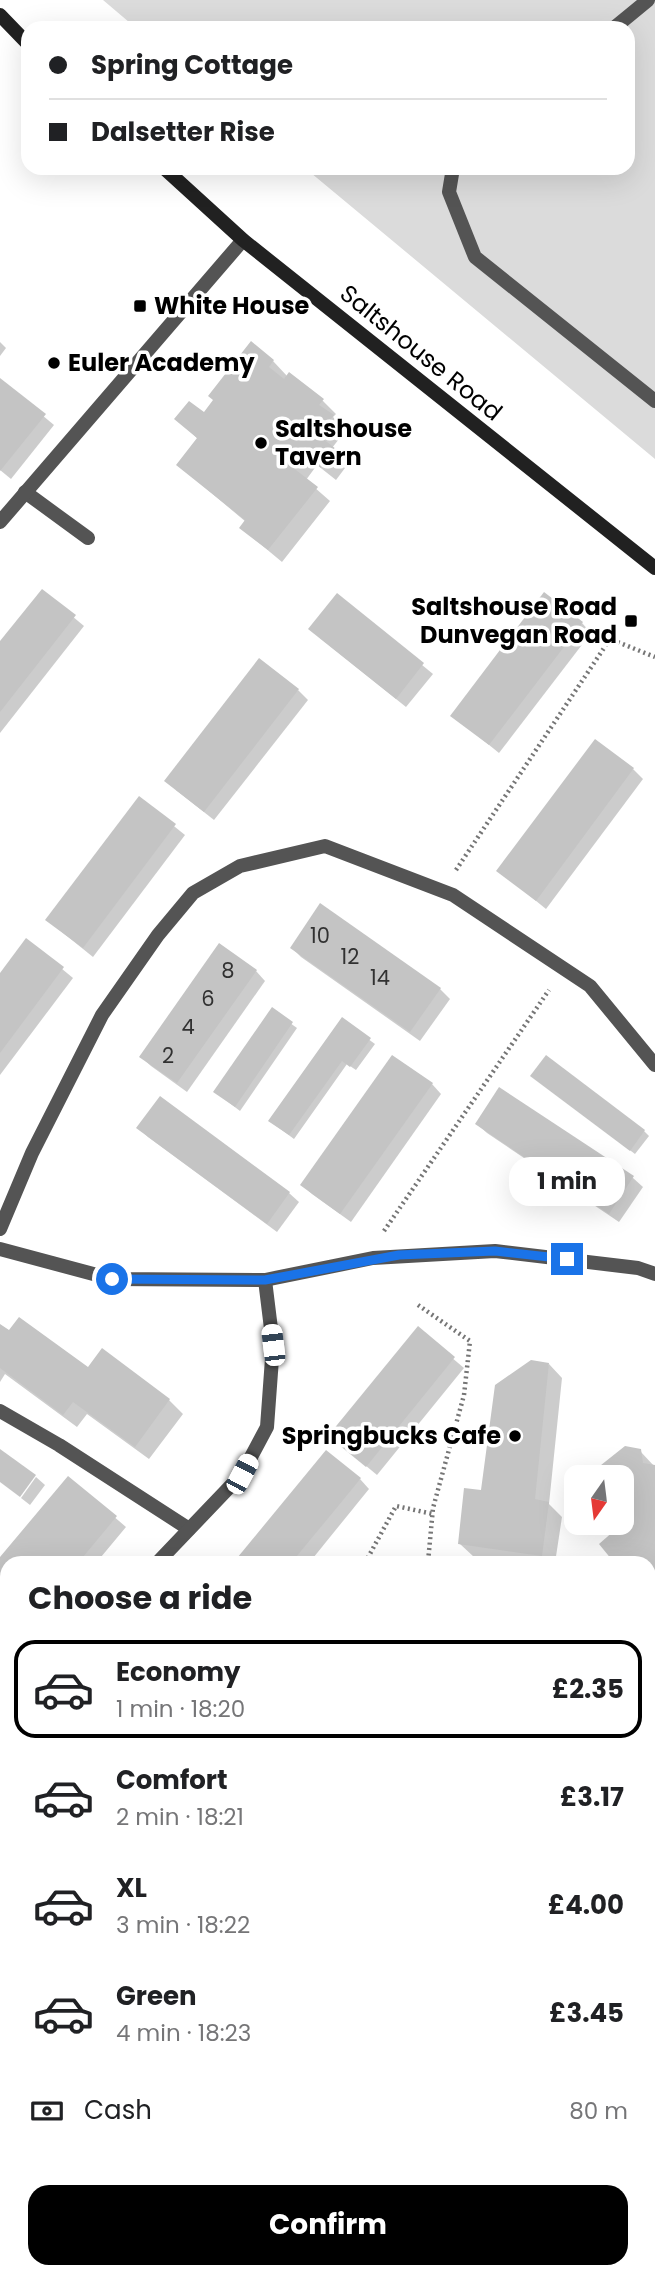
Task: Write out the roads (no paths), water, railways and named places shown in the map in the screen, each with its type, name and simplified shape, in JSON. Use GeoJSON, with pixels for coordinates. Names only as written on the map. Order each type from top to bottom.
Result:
{"type":"FeatureCollection","features":[{"type":"Feature","properties":{"kind":"main road"},"geometry":{"type":"LineString","coordinates":[[0,15],[21,37]]}},
{"type":"Feature","properties":{"kind":"main road","name":"Saltshouse Road"},"geometry":{"type":"LineString","coordinates":[[172,175],[243,240],[655,568]]}},
{"type":"Feature","properties":{"kind":"street"},"geometry":{"type":"LineString","coordinates":[[622,21],[648,0]]}},
{"type":"Feature","properties":{"kind":"street"},"geometry":{"type":"LineString","coordinates":[[452,175],[449,192],[475,257],[655,401]]}},
{"type":"Feature","properties":{"kind":"street"},"geometry":{"type":"LineString","coordinates":[[0,522],[243,240]]}},
{"type":"Feature","properties":{"kind":"street"},"geometry":{"type":"LineString","coordinates":[[25,492],[88,538]]}},
{"type":"Feature","properties":{"kind":"street"},"geometry":{"type":"LineString","coordinates":[[0,1229],[32,1153],[102,1015],[158,934],[193,893],[240,866],[326,846],[453,895],[590,986],[655,1065]]}},
{"type":"Feature","properties":{"kind":"street"},"geometry":{"type":"LineString","coordinates":[[0,1249],[112,1279],[265,1280],[373,1258],[495,1251],[638,1268],[655,1274]]}},
{"type":"Feature","properties":{"kind":"street"},"geometry":{"type":"LineString","coordinates":[[164,1556],[242,1474],[267,1427],[273,1345],[265,1280]]}},
{"type":"Feature","properties":{"kind":"street"},"geometry":{"type":"LineString","coordinates":[[0,1410],[189,1529]]}},
{"type":"Feature","properties":{"kind":"place","name":"White House"},"geometry":{"type":"Point","coordinates":[140,306]}},
{"type":"Feature","properties":{"kind":"place","name":"Euler Academy"},"geometry":{"type":"Point","coordinates":[54,363]}},
{"type":"Feature","properties":{"kind":"place","name":"Saltshouse Tavern"},"geometry":{"type":"Point","coordinates":[261,443]}},
{"type":"Feature","properties":{"kind":"place","name":"Saltshouse Road Dunvegan Road"},"geometry":{"type":"Point","coordinates":[631,621]}},
{"type":"Feature","properties":{"kind":"place","name":"Springbucks Cafe"},"geometry":{"type":"Point","coordinates":[515,1436]}}]}
